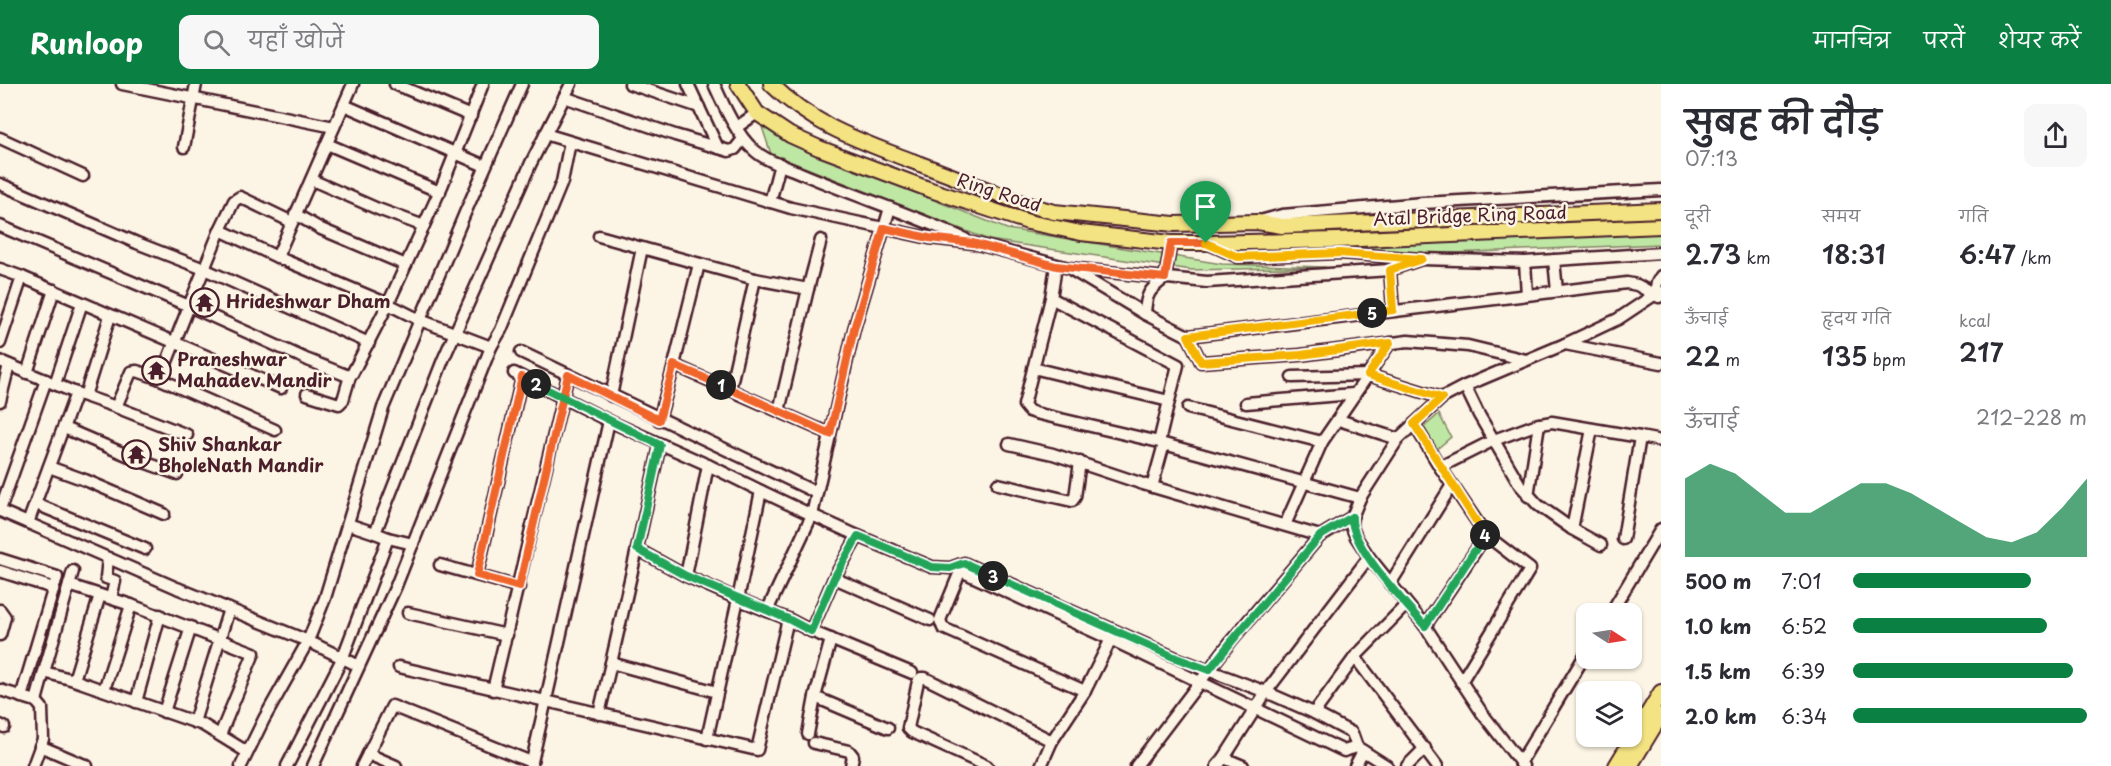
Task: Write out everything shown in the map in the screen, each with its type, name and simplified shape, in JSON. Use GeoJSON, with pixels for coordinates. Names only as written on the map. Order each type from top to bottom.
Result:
{"type":"FeatureCollection","features":[{"type":"Feature","properties":{"kind":"main road","name":"Ring Road"},"geometry":{"type":"LineString","coordinates":[[738,84],[757,113],[790,135],[931,190],[1028,222],[1081,233],[1171,243],[1280,240]]}},
{"type":"Feature","properties":{"kind":"main road","name":"Ring Road"},"geometry":{"type":"LineString","coordinates":[[771,84],[790,102],[817,121],[846,136],[1025,204],[1054,212],[1174,224],[1257,222],[1282,226],[1661,210]]}},
{"type":"Feature","properties":{"kind":"main road","name":"Atal Bridge Ring Road"},"geometry":{"type":"LineString","coordinates":[[1280,240],[1661,226]]}},
{"type":"Feature","properties":{"kind":"main road"},"geometry":{"type":"LineString","coordinates":[[1616,766],[1661,692]]}},
{"type":"Feature","properties":{"kind":"main road"},"geometry":{"type":"LineString","coordinates":[[1630,766],[1661,715]]}},
{"type":"Feature","properties":{"kind":"street"},"geometry":{"type":"LineString","coordinates":[[122,84],[334,127]]}},
{"type":"Feature","properties":{"kind":"street"},"geometry":{"type":"LineString","coordinates":[[184,147],[196,84]]}},
{"type":"Feature","properties":{"kind":"street"},"geometry":{"type":"LineString","coordinates":[[277,257],[353,84]]}},
{"type":"Feature","properties":{"kind":"street"},"geometry":{"type":"LineString","coordinates":[[395,84],[471,116]]}},
{"type":"Feature","properties":{"kind":"street"},"geometry":{"type":"LineString","coordinates":[[307,394],[339,404],[343,400],[350,376],[369,343],[440,192],[483,84]]}},
{"type":"Feature","properties":{"kind":"street"},"geometry":{"type":"LineString","coordinates":[[241,766],[308,640],[325,598],[383,408],[522,84]]}},
{"type":"Feature","properties":{"kind":"street"},"geometry":{"type":"LineString","coordinates":[[375,532],[455,333],[545,134],[571,84]]}},
{"type":"Feature","properties":{"kind":"street"},"geometry":{"type":"LineString","coordinates":[[630,84],[699,107]]}},
{"type":"Feature","properties":{"kind":"street"},"geometry":{"type":"LineString","coordinates":[[688,84],[718,148]]}},
{"type":"Feature","properties":{"kind":"street"},"geometry":{"type":"LineString","coordinates":[[714,84],[743,139],[753,150],[780,164],[934,224],[973,243]]}},
{"type":"Feature","properties":{"kind":"street"},"geometry":{"type":"LineString","coordinates":[[564,97],[729,151],[735,149],[743,139]]}},
{"type":"Feature","properties":{"kind":"street"},"geometry":{"type":"LineString","coordinates":[[344,105],[485,166]]}},
{"type":"Feature","properties":{"kind":"street"},"geometry":{"type":"LineString","coordinates":[[736,127],[757,113]]}},
{"type":"Feature","properties":{"kind":"street"},"geometry":{"type":"LineString","coordinates":[[545,134],[770,202],[929,238],[973,243],[1069,268],[1207,282],[1390,270],[1422,259]]}},
{"type":"Feature","properties":{"kind":"street"},"geometry":{"type":"LineString","coordinates":[[0,138],[83,176]]}},
{"type":"Feature","properties":{"kind":"street"},"geometry":{"type":"LineString","coordinates":[[313,766],[413,544],[491,347],[501,330],[562,182],[570,142]]}},
{"type":"Feature","properties":{"kind":"street"},"geometry":{"type":"LineString","coordinates":[[327,144],[440,192]]}},
{"type":"Feature","properties":{"kind":"street"},"geometry":{"type":"LineString","coordinates":[[770,202],[780,164]]}},
{"type":"Feature","properties":{"kind":"street"},"geometry":{"type":"LineString","coordinates":[[312,180],[424,226]]}},
{"type":"Feature","properties":{"kind":"street"},"geometry":{"type":"LineString","coordinates":[[0,184],[204,269],[369,343]]}},
{"type":"Feature","properties":{"kind":"street"},"geometry":{"type":"LineString","coordinates":[[1257,222],[1282,215],[1320,211],[1435,202],[1661,190]]}},
{"type":"Feature","properties":{"kind":"street"},"geometry":{"type":"LineString","coordinates":[[160,379],[220,230],[234,201],[240,197],[406,265]]}},
{"type":"Feature","properties":{"kind":"street"},"geometry":{"type":"LineString","coordinates":[[767,611],[812,515],[815,492],[854,329],[890,208]]}},
{"type":"Feature","properties":{"kind":"street"},"geometry":{"type":"LineString","coordinates":[[0,226],[189,306],[308,360],[350,376]]}},
{"type":"Feature","properties":{"kind":"street"},"geometry":{"type":"LineString","coordinates":[[220,230],[277,257],[388,303],[420,320],[491,347]]}},
{"type":"Feature","properties":{"kind":"street"},"geometry":{"type":"LineString","coordinates":[[599,236],[755,279],[808,289]]}},
{"type":"Feature","properties":{"kind":"street"},"geometry":{"type":"LineString","coordinates":[[779,411],[821,240]]}},
{"type":"Feature","properties":{"kind":"street"},"geometry":{"type":"LineString","coordinates":[[1145,314],[1146,297],[1153,287],[1165,278],[1171,243]]}},
{"type":"Feature","properties":{"kind":"street"},"geometry":{"type":"LineString","coordinates":[[1206,243],[1238,257],[1339,253],[1422,259],[1525,262],[1661,253]]}},
{"type":"Feature","properties":{"kind":"street"},"geometry":{"type":"LineString","coordinates":[[611,396],[642,248]]}},
{"type":"Feature","properties":{"kind":"street"},"geometry":{"type":"LineString","coordinates":[[1554,260],[1557,291]]}},
{"type":"Feature","properties":{"kind":"street"},"geometry":{"type":"LineString","coordinates":[[1525,262],[1527,295]]}},
{"type":"Feature","properties":{"kind":"street"},"geometry":{"type":"LineString","coordinates":[[659,420],[699,264]]}},
{"type":"Feature","properties":{"kind":"street"},"geometry":{"type":"LineString","coordinates":[[1051,298],[1178,365],[1159,442],[1035,413],[1029,411],[1024,405],[1051,298],[1056,266]]}},
{"type":"Feature","properties":{"kind":"street"},"geometry":{"type":"LineString","coordinates":[[1069,268],[1145,314],[1188,336],[1627,283],[1659,295]]}},
{"type":"Feature","properties":{"kind":"street"},"geometry":{"type":"LineString","coordinates":[[0,269],[281,388]]}},
{"type":"Feature","properties":{"kind":"street"},"geometry":{"type":"LineString","coordinates":[[1390,270],[1393,310]]}},
{"type":"Feature","properties":{"kind":"street"},"geometry":{"type":"LineString","coordinates":[[1659,295],[1657,283],[1661,276]]}},
{"type":"Feature","properties":{"kind":"street"},"geometry":{"type":"LineString","coordinates":[[0,344],[22,277]]}},
{"type":"Feature","properties":{"kind":"street"},"geometry":{"type":"LineString","coordinates":[[730,389],[755,279]]}},
{"type":"Feature","properties":{"kind":"street"},"geometry":{"type":"LineString","coordinates":[[27,373],[54,290]]}},
{"type":"Feature","properties":{"kind":"street"},"geometry":{"type":"LineString","coordinates":[[1577,669],[1521,764],[1461,682],[1425,626],[1369,557],[1356,537],[1351,525],[1352,517],[1360,498],[1398,439],[1442,398],[1618,319],[1659,295]]}},
{"type":"Feature","properties":{"kind":"street"},"geometry":{"type":"LineString","coordinates":[[82,303],[0,510],[108,558],[308,640],[359,666]]}},
{"type":"Feature","properties":{"kind":"street"},"geometry":{"type":"LineString","coordinates":[[28,523],[63,428],[81,394],[110,316]]}},
{"type":"Feature","properties":{"kind":"street"},"geometry":{"type":"LineString","coordinates":[[1188,336],[1201,362],[1300,355],[1408,341],[1468,346],[1526,360]]}},
{"type":"Feature","properties":{"kind":"street"},"geometry":{"type":"LineString","coordinates":[[1285,525],[1322,442],[1390,343]]}},
{"type":"Feature","properties":{"kind":"street"},"geometry":{"type":"LineString","coordinates":[[1565,344],[1661,363]]}},
{"type":"Feature","properties":{"kind":"street"},"geometry":{"type":"LineString","coordinates":[[521,352],[659,420],[815,492]]}},
{"type":"Feature","properties":{"kind":"street"},"geometry":{"type":"LineString","coordinates":[[0,401],[5,363],[187,435]]}},
{"type":"Feature","properties":{"kind":"street"},"geometry":{"type":"LineString","coordinates":[[674,365],[830,434]]}},
{"type":"Feature","properties":{"kind":"street"},"geometry":{"type":"LineString","coordinates":[[1034,368],[1169,401]]}},
{"type":"Feature","properties":{"kind":"street"},"geometry":{"type":"LineString","coordinates":[[116,407],[131,372],[137,371],[275,430]]}},
{"type":"Feature","properties":{"kind":"street"},"geometry":{"type":"LineString","coordinates":[[477,575],[518,375],[609,421],[858,536],[932,567],[943,569],[961,567],[1113,635],[1266,692],[1314,713],[1352,733],[1360,749],[1387,766]]}},
{"type":"Feature","properties":{"kind":"street"},"geometry":{"type":"LineString","coordinates":[[493,690],[568,375]]}},
{"type":"Feature","properties":{"kind":"street"},"geometry":{"type":"LineString","coordinates":[[1292,377],[1368,375],[1442,398]]}},
{"type":"Feature","properties":{"kind":"street"},"geometry":{"type":"LineString","coordinates":[[1466,386],[1494,440],[1528,496],[1572,529],[1601,545]]}},
{"type":"Feature","properties":{"kind":"street"},"geometry":{"type":"LineString","coordinates":[[1246,403],[1353,394]]}},
{"type":"Feature","properties":{"kind":"street"},"geometry":{"type":"LineString","coordinates":[[1188,408],[1322,442]]}},
{"type":"Feature","properties":{"kind":"street"},"geometry":{"type":"LineString","coordinates":[[1339,420],[1398,439]]}},
{"type":"Feature","properties":{"kind":"street"},"geometry":{"type":"LineString","coordinates":[[362,766],[392,706],[531,764],[609,421]]}},
{"type":"Feature","properties":{"kind":"street"},"geometry":{"type":"LineString","coordinates":[[1440,467],[1494,440],[1539,424],[1552,422],[1661,441]]}},
{"type":"Feature","properties":{"kind":"street"},"geometry":{"type":"LineString","coordinates":[[1414,424],[1486,535],[1530,569],[1461,682]]}},
{"type":"Feature","properties":{"kind":"street"},"geometry":{"type":"LineString","coordinates":[[1528,496],[1539,424]]}},
{"type":"Feature","properties":{"kind":"street"},"geometry":{"type":"LineString","coordinates":[[63,428],[132,458],[177,474]]}},
{"type":"Feature","properties":{"kind":"street"},"geometry":{"type":"LineString","coordinates":[[1572,529],[1592,429]]}},
{"type":"Feature","properties":{"kind":"street"},"geometry":{"type":"LineString","coordinates":[[1623,539],[1640,437]]}},
{"type":"Feature","properties":{"kind":"street"},"geometry":{"type":"LineString","coordinates":[[1009,444],[1080,462],[1152,487],[1320,536]]}},
{"type":"Feature","properties":{"kind":"street"},"geometry":{"type":"LineString","coordinates":[[1152,487],[1164,444],[1360,498]]}},
{"type":"Feature","properties":{"kind":"street"},"geometry":{"type":"LineString","coordinates":[[599,714],[660,445]]}},
{"type":"Feature","properties":{"kind":"street"},"geometry":{"type":"LineString","coordinates":[[998,484],[1072,501],[1075,497],[1080,462]]}},
{"type":"Feature","properties":{"kind":"street"},"geometry":{"type":"LineString","coordinates":[[686,576],[708,465]]}},
{"type":"Feature","properties":{"kind":"street"},"geometry":{"type":"LineString","coordinates":[[49,467],[164,514]]}},
{"type":"Feature","properties":{"kind":"street"},"geometry":{"type":"LineString","coordinates":[[1390,584],[1452,485]]}},
{"type":"Feature","properties":{"kind":"street"},"geometry":{"type":"LineString","coordinates":[[707,739],[761,491]]}},
{"type":"Feature","properties":{"kind":"street"},"geometry":{"type":"LineString","coordinates":[[36,504],[145,549]]}},
{"type":"Feature","properties":{"kind":"street"},"geometry":{"type":"LineString","coordinates":[[1136,766],[1232,641],[1320,536],[1352,517]]}},
{"type":"Feature","properties":{"kind":"street"},"geometry":{"type":"LineString","coordinates":[[348,524],[413,544]]}},
{"type":"Feature","properties":{"kind":"street"},"geometry":{"type":"LineString","coordinates":[[1617,603],[1661,529]]}},
{"type":"Feature","properties":{"kind":"street"},"geometry":{"type":"LineString","coordinates":[[1425,626],[1486,535]]}},
{"type":"Feature","properties":{"kind":"street"},"geometry":{"type":"LineString","coordinates":[[811,631],[834,578],[858,536]]}},
{"type":"Feature","properties":{"kind":"street"},"geometry":{"type":"LineString","coordinates":[[287,766],[343,657],[388,538]]}},
{"type":"Feature","properties":{"kind":"street"},"geometry":{"type":"LineString","coordinates":[[637,549],[686,576],[912,673]]}},
{"type":"Feature","properties":{"kind":"street"},"geometry":{"type":"LineString","coordinates":[[1243,766],[1220,762],[1266,692],[1369,557]]}},
{"type":"Feature","properties":{"kind":"street"},"geometry":{"type":"LineString","coordinates":[[74,680],[105,596],[116,581],[106,578],[108,558]]}},
{"type":"Feature","properties":{"kind":"street"},"geometry":{"type":"LineString","coordinates":[[0,559],[57,577],[21,697]]}},
{"type":"Feature","properties":{"kind":"street"},"geometry":{"type":"LineString","coordinates":[[440,565],[519,587]]}},
{"type":"Feature","properties":{"kind":"street"},"geometry":{"type":"LineString","coordinates":[[961,567],[940,620],[943,628],[1085,691]]}},
{"type":"Feature","properties":{"kind":"street"},"geometry":{"type":"LineString","coordinates":[[0,571],[53,588]]}},
{"type":"Feature","properties":{"kind":"street"},"geometry":{"type":"LineString","coordinates":[[36,701],[73,571]]}},
{"type":"Feature","properties":{"kind":"street"},"geometry":{"type":"LineString","coordinates":[[834,578],[930,620]]}},
{"type":"Feature","properties":{"kind":"street"},"geometry":{"type":"LineString","coordinates":[[69,585],[160,615],[254,653],[220,735]]}},
{"type":"Feature","properties":{"kind":"street"},"geometry":{"type":"LineString","coordinates":[[1314,713],[1355,657],[1406,604]]}},
{"type":"Feature","properties":{"kind":"street"},"geometry":{"type":"LineString","coordinates":[[104,690],[130,605]]}},
{"type":"Feature","properties":{"kind":"street"},"geometry":{"type":"LineString","coordinates":[[194,722],[229,609]]}},
{"type":"Feature","properties":{"kind":"street"},"geometry":{"type":"LineString","coordinates":[[0,610],[5,617],[0,635]]}},
{"type":"Feature","properties":{"kind":"street"},"geometry":{"type":"LineString","coordinates":[[408,613],[507,635]]}},
{"type":"Feature","properties":{"kind":"street"},"geometry":{"type":"LineString","coordinates":[[136,702],[160,615]]}},
{"type":"Feature","properties":{"kind":"street"},"geometry":{"type":"LineString","coordinates":[[399,667],[757,750],[788,619]]}},
{"type":"Feature","properties":{"kind":"street"},"geometry":{"type":"LineString","coordinates":[[164,712],[191,627]]}},
{"type":"Feature","properties":{"kind":"street"},"geometry":{"type":"LineString","coordinates":[[1113,635],[1169,668],[1344,751],[1360,749]]}},
{"type":"Feature","properties":{"kind":"street"},"geometry":{"type":"LineString","coordinates":[[1041,766],[1052,741],[1085,691],[1113,635]]}},
{"type":"Feature","properties":{"kind":"street"},"geometry":{"type":"LineString","coordinates":[[831,639],[815,697],[811,739],[849,751],[853,756],[851,766]]}},
{"type":"Feature","properties":{"kind":"street"},"geometry":{"type":"LineString","coordinates":[[1355,657],[1437,766]]}},
{"type":"Feature","properties":{"kind":"street"},"geometry":{"type":"LineString","coordinates":[[1169,668],[1176,658]]}},
{"type":"Feature","properties":{"kind":"street"},"geometry":{"type":"LineString","coordinates":[[611,663],[717,692]]}},
{"type":"Feature","properties":{"kind":"street"},"geometry":{"type":"LineString","coordinates":[[44,672],[104,690],[194,722],[247,752]]}},
{"type":"Feature","properties":{"kind":"street"},"geometry":{"type":"LineString","coordinates":[[987,766],[912,732],[908,728],[918,681],[921,678],[1052,741]]}},
{"type":"Feature","properties":{"kind":"street"},"geometry":{"type":"LineString","coordinates":[[0,690],[36,701],[42,708],[43,738],[33,766]]}},
{"type":"Feature","properties":{"kind":"street"},"geometry":{"type":"LineString","coordinates":[[815,697],[888,728]]}},
{"type":"Feature","properties":{"kind":"street"},"geometry":{"type":"LineString","coordinates":[[40,746],[87,766]]}},
{"type":"Feature","properties":{"kind":"street"},"geometry":{"type":"LineString","coordinates":[[1407,766],[1425,748]]}},
{"type":"Feature","properties":{"kind":"street"},"geometry":{"type":"LineString","coordinates":[[1355,766],[1360,749]]}},
{"type":"Feature","properties":{"kind":"street"},"geometry":{"type":"LineString","coordinates":[[368,754],[396,766]]}},
{"type":"Feature","properties":{"kind":"green space"},"geometry":{"type":"Polygon","coordinates":[[[761,124],[831,159],[1007,229],[1222,264],[1326,267],[1192,270],[989,240],[771,154],[761,124]]]}},
{"type":"Feature","properties":{"kind":"green space"},"geometry":{"type":"Polygon","coordinates":[[[1661,225],[1661,244],[1431,254],[1306,246],[1661,225]]]}},
{"type":"Feature","properties":{"kind":"green space"},"geometry":{"type":"Polygon","coordinates":[[[1439,414],[1451,437],[1437,449],[1423,428],[1439,414]]]}},
{"type":"Feature","properties":{"kind":"place","name":"Hrideshwar Dham"},"geometry":{"type":"Point","coordinates":[205,302]}},
{"type":"Feature","properties":{"kind":"place","name":"Praneshwar Mahadev Mandir"},"geometry":{"type":"Point","coordinates":[156,370]}},
{"type":"Feature","properties":{"kind":"place","name":"Shiv Shankar BholeNath Mandir"},"geometry":{"type":"Point","coordinates":[137,455]}},
{"type":"Feature","properties":{"kind":"route"},"geometry":{"type":"LineString","coordinates":[[1206,243],[1171,243],[1165,278],[1056,266],[973,243],[929,238],[884,228],[854,329],[830,434],[674,365],[659,420],[568,375],[562,397],[519,587],[477,575],[522,377],[562,397],[609,421],[660,445],[637,549],[686,576],[811,631],[834,578],[858,536],[932,567],[943,569],[964,563],[1176,658],[1209,670],[1320,536],[1352,517],[1351,525],[1356,537],[1369,557],[1425,626],[1486,535],[1414,424],[1442,398],[1368,375],[1390,343],[1300,355],[1201,362],[1188,336],[1393,310],[1390,270],[1422,259],[1339,253],[1238,257],[1206,243]]}}]}
